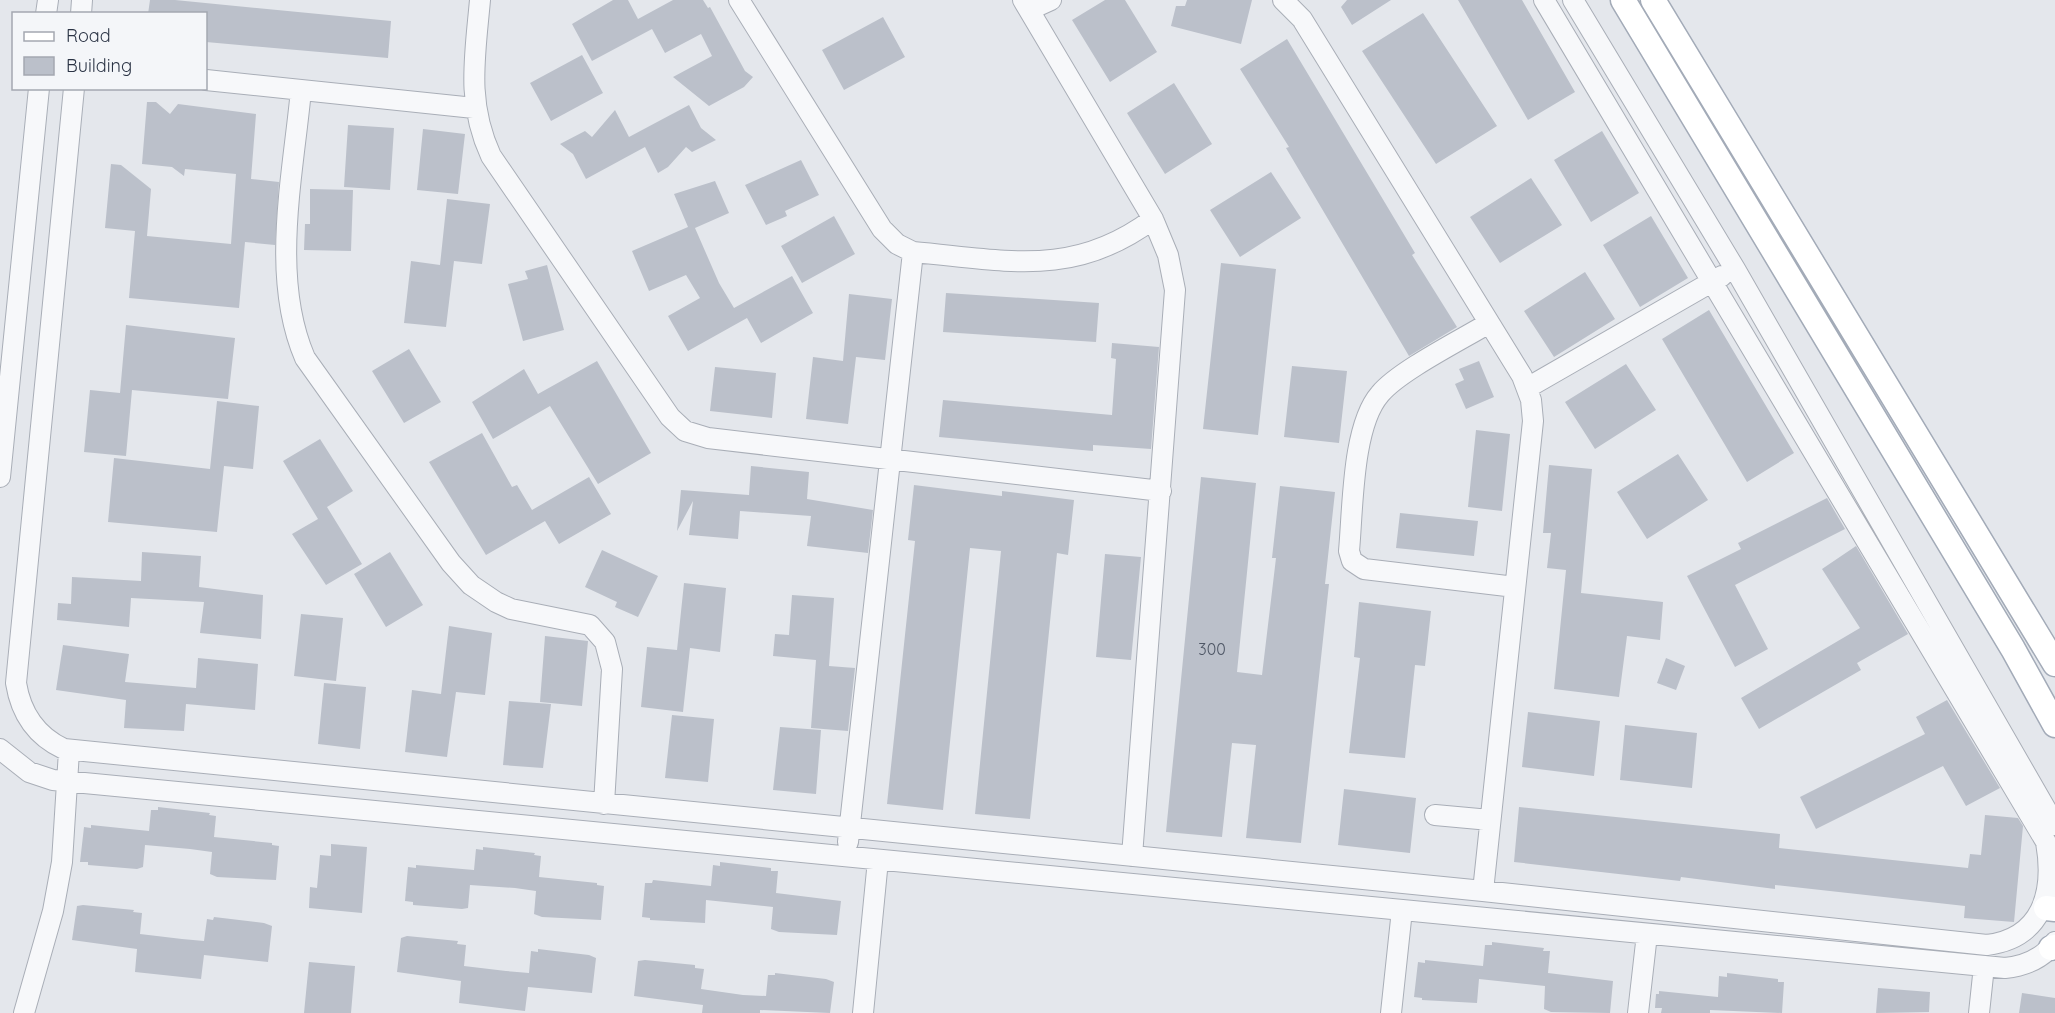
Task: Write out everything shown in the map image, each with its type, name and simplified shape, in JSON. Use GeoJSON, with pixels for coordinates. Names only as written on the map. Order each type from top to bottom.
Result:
{"type":"FeatureCollection","features":[{"type":"Feature","properties":{"kind":"main road"},"geometry":{"type":"LineString","coordinates":[[1623,0],[2013,649],[2055,725]]}},
{"type":"Feature","properties":{"kind":"main road"},"geometry":{"type":"LineString","coordinates":[[1653,0],[2055,664]]}},
{"type":"Feature","properties":{"kind":"street"},"geometry":{"type":"LineString","coordinates":[[480,0],[472,90],[474,108],[484,141],[499,170],[677,425],[692,435],[708,438],[1161,491]]}},
{"type":"Feature","properties":{"kind":"street"},"geometry":{"type":"LineString","coordinates":[[739,0],[882,229],[897,244],[913,252],[1030,262],[1066,260],[1084,256],[1119,241],[1153,219]]}},
{"type":"Feature","properties":{"kind":"street"},"geometry":{"type":"LineString","coordinates":[[1051,0],[1026,5],[1153,219],[1168,255],[1175,290],[1132,856]]}},
{"type":"Feature","properties":{"kind":"street"},"geometry":{"type":"LineString","coordinates":[[1283,0],[1302,18],[1527,388],[1533,421],[1482,891]]}},
{"type":"Feature","properties":{"kind":"street"},"geometry":{"type":"LineString","coordinates":[[74,90],[16,684],[22,709],[29,720],[45,738],[69,751],[1482,891],[1987,945],[2018,938],[2031,929],[2050,909],[2055,872],[2046,842],[1544,0]]}},
{"type":"Feature","properties":{"kind":"street"},"geometry":{"type":"LineString","coordinates":[[1574,0],[1735,269],[2055,825]]}},
{"type":"Feature","properties":{"kind":"street"},"geometry":{"type":"LineString","coordinates":[[207,80],[474,108]]}},
{"type":"Feature","properties":{"kind":"street"},"geometry":{"type":"LineString","coordinates":[[0,477],[39,90]]}},
{"type":"Feature","properties":{"kind":"street"},"geometry":{"type":"LineString","coordinates":[[301,90],[285,268],[288,309],[298,343],[305,358],[452,563],[471,585],[510,609],[590,625],[605,642],[612,669],[604,804]]}},
{"type":"Feature","properties":{"kind":"street"},"geometry":{"type":"LineString","coordinates":[[847,856],[913,252]]}},
{"type":"Feature","properties":{"kind":"street"},"geometry":{"type":"LineString","coordinates":[[1527,388],[1735,269]]}},
{"type":"Feature","properties":{"kind":"street"},"geometry":{"type":"LineString","coordinates":[[1489,323],[1389,384],[1372,405],[1360,438],[1349,551],[1352,561],[1364,570],[1515,587]]}},
{"type":"Feature","properties":{"kind":"street"},"geometry":{"type":"LineString","coordinates":[[0,749],[29,772],[66,781],[1647,934],[1984,966],[2019,967],[2054,946]]}},
{"type":"Feature","properties":{"kind":"street"},"geometry":{"type":"LineString","coordinates":[[24,1013],[53,911],[62,862],[69,751]]}},
{"type":"Feature","properties":{"kind":"street"},"geometry":{"type":"LineString","coordinates":[[1434,815],[1490,820]]}},
{"type":"Feature","properties":{"kind":"street"},"geometry":{"type":"LineString","coordinates":[[862,1013],[878,860]]}},
{"type":"Feature","properties":{"kind":"street"},"geometry":{"type":"LineString","coordinates":[[1281,898],[1283,871]]}},
{"type":"Feature","properties":{"kind":"street"},"geometry":{"type":"LineString","coordinates":[[1391,1013],[1402,910]]}},
{"type":"Feature","properties":{"kind":"street"},"geometry":{"type":"LineString","coordinates":[[1638,1013],[1647,934]]}},
{"type":"Feature","properties":{"kind":"street"},"geometry":{"type":"LineString","coordinates":[[1979,1013],[1984,966]]}},
{"type":"Feature","properties":{"kind":"building"},"geometry":{"type":"Polygon","coordinates":[[[150,0],[175,0],[391,21],[388,58],[207,42],[207,12],[148,12],[150,0]]]}},
{"type":"Feature","properties":{"kind":"building"},"geometry":{"type":"Polygon","coordinates":[[[613,0],[628,0],[638,19],[673,0],[703,0],[708,8],[710,7],[745,71],[753,77],[744,87],[709,106],[673,77],[712,56],[701,34],[665,53],[652,29],[592,61],[572,24],[613,0]]]}},
{"type":"Feature","properties":{"kind":"building"},"geometry":{"type":"Polygon","coordinates":[[[1105,0],[1125,0],[1157,52],[1110,82],[1072,20],[1105,0]]]}},
{"type":"Feature","properties":{"kind":"building"},"geometry":{"type":"Polygon","coordinates":[[[1187,0],[1252,0],[1241,44],[1171,26],[1176,6],[1185,6],[1187,0]]]}},
{"type":"Feature","properties":{"kind":"building"},"geometry":{"type":"Polygon","coordinates":[[[1347,0],[1391,0],[1352,25],[1341,7],[1347,0]]]}},
{"type":"Feature","properties":{"kind":"building"},"geometry":{"type":"Polygon","coordinates":[[[1458,0],[1522,0],[1575,92],[1528,120],[1458,0]]]}},
{"type":"Feature","properties":{"kind":"building"},"geometry":{"type":"Polygon","coordinates":[[[1423,13],[1497,126],[1436,164],[1362,51],[1423,13]]]}},
{"type":"Feature","properties":{"kind":"building"},"geometry":{"type":"Polygon","coordinates":[[[883,17],[905,57],[844,90],[822,50],[883,17]]]}},
{"type":"Feature","properties":{"kind":"building"},"geometry":{"type":"Polygon","coordinates":[[[1287,39],[1415,253],[1412,255],[1457,327],[1409,356],[1286,148],[1289,147],[1240,69],[1287,39]]]}},
{"type":"Feature","properties":{"kind":"building"},"geometry":{"type":"Polygon","coordinates":[[[582,55],[603,93],[551,121],[530,83],[582,55]]]}},
{"type":"Feature","properties":{"kind":"building"},"geometry":{"type":"Polygon","coordinates":[[[1174,83],[1212,144],[1165,174],[1127,113],[1174,83]]]}},
{"type":"Feature","properties":{"kind":"building"},"geometry":{"type":"Polygon","coordinates":[[[147,102],[156,102],[170,114],[178,104],[256,114],[251,179],[279,182],[275,245],[245,242],[239,308],[129,298],[135,231],[105,228],[111,164],[121,165],[151,189],[147,236],[231,244],[236,174],[185,169],[184,176],[172,167],[142,164],[147,102]]]}},
{"type":"Feature","properties":{"kind":"building"},"geometry":{"type":"Polygon","coordinates":[[[689,105],[701,128],[716,140],[692,152],[686,147],[668,167],[658,173],[645,147],[586,179],[573,154],[560,144],[585,131],[592,137],[615,110],[629,137],[689,105]]]}},
{"type":"Feature","properties":{"kind":"building"},"geometry":{"type":"Polygon","coordinates":[[[348,125],[394,128],[390,190],[344,187],[348,125]]]}},
{"type":"Feature","properties":{"kind":"building"},"geometry":{"type":"Polygon","coordinates":[[[423,129],[465,134],[458,194],[417,190],[423,129]]]}},
{"type":"Feature","properties":{"kind":"building"},"geometry":{"type":"Polygon","coordinates":[[[1602,131],[1639,193],[1591,222],[1554,160],[1602,131]]]}},
{"type":"Feature","properties":{"kind":"building"},"geometry":{"type":"Polygon","coordinates":[[[801,160],[819,195],[785,211],[787,216],[766,225],[745,185],[801,160]]]}},
{"type":"Feature","properties":{"kind":"building"},"geometry":{"type":"Polygon","coordinates":[[[1271,172],[1301,218],[1240,257],[1210,210],[1271,172]]]}},
{"type":"Feature","properties":{"kind":"building"},"geometry":{"type":"Polygon","coordinates":[[[1531,178],[1562,225],[1500,263],[1470,217],[1531,178]]]}},
{"type":"Feature","properties":{"kind":"building"},"geometry":{"type":"Polygon","coordinates":[[[715,181],[729,213],[695,228],[719,283],[734,308],[792,276],[813,313],[761,343],[747,318],[688,351],[668,316],[700,298],[686,275],[649,291],[632,251],[688,227],[674,194],[715,181]]]}},
{"type":"Feature","properties":{"kind":"building"},"geometry":{"type":"Polygon","coordinates":[[[310,189],[353,190],[351,251],[304,250],[305,224],[310,224],[310,189]]]}},
{"type":"Feature","properties":{"kind":"building"},"geometry":{"type":"Polygon","coordinates":[[[447,199],[490,204],[482,264],[454,261],[446,327],[404,323],[411,261],[440,265],[447,199]]]}},
{"type":"Feature","properties":{"kind":"building"},"geometry":{"type":"Polygon","coordinates":[[[834,216],[855,254],[802,283],[781,246],[834,216]]]}},
{"type":"Feature","properties":{"kind":"building"},"geometry":{"type":"Polygon","coordinates":[[[1651,216],[1688,278],[1640,307],[1603,245],[1651,216]]]}},
{"type":"Feature","properties":{"kind":"building"},"geometry":{"type":"Polygon","coordinates":[[[1221,263],[1276,269],[1258,435],[1203,429],[1221,263]]]}},
{"type":"Feature","properties":{"kind":"building"},"geometry":{"type":"Polygon","coordinates":[[[547,265],[564,330],[523,341],[508,284],[528,279],[525,271],[547,265]]]}},
{"type":"Feature","properties":{"kind":"building"},"geometry":{"type":"Polygon","coordinates":[[[1585,272],[1615,319],[1554,357],[1524,311],[1585,272]]]}},
{"type":"Feature","properties":{"kind":"building"},"geometry":{"type":"Polygon","coordinates":[[[946,293],[1099,303],[1096,342],[943,332],[946,293]]]}},
{"type":"Feature","properties":{"kind":"building"},"geometry":{"type":"Polygon","coordinates":[[[849,294],[892,299],[885,360],[856,357],[848,424],[806,419],[813,357],[843,361],[849,294]]]}},
{"type":"Feature","properties":{"kind":"building"},"geometry":{"type":"Polygon","coordinates":[[[1709,310],[1794,453],[1747,482],[1662,339],[1709,310]]]}},
{"type":"Feature","properties":{"kind":"building"},"geometry":{"type":"Polygon","coordinates":[[[126,325],[235,338],[228,399],[132,390],[126,456],[84,452],[90,390],[120,393],[126,325]]]}},
{"type":"Feature","properties":{"kind":"building"},"geometry":{"type":"Polygon","coordinates":[[[1112,343],[1159,347],[1151,449],[1093,445],[1093,451],[939,437],[943,400],[1112,415],[1116,359],[1111,358],[1112,343]]]}},
{"type":"Feature","properties":{"kind":"building"},"geometry":{"type":"Polygon","coordinates":[[[409,349],[441,402],[404,423],[372,371],[409,349]]]}},
{"type":"Feature","properties":{"kind":"building"},"geometry":{"type":"Polygon","coordinates":[[[597,361],[651,453],[598,484],[550,406],[493,439],[472,402],[524,369],[538,394],[597,361]]]}},
{"type":"Feature","properties":{"kind":"building"},"geometry":{"type":"Polygon","coordinates":[[[1479,361],[1494,397],[1466,409],[1455,384],[1464,380],[1459,369],[1479,361]]]}},
{"type":"Feature","properties":{"kind":"building"},"geometry":{"type":"Polygon","coordinates":[[[1626,364],[1656,410],[1595,449],[1565,402],[1626,364]]]}},
{"type":"Feature","properties":{"kind":"building"},"geometry":{"type":"Polygon","coordinates":[[[1292,366],[1347,371],[1339,443],[1284,437],[1292,366]]]}},
{"type":"Feature","properties":{"kind":"building"},"geometry":{"type":"Polygon","coordinates":[[[715,367],[776,373],[772,418],[710,411],[715,367]]]}},
{"type":"Feature","properties":{"kind":"building"},"geometry":{"type":"Polygon","coordinates":[[[217,401],[259,406],[253,469],[224,466],[217,532],[108,522],[114,458],[210,469],[217,401]]]}},
{"type":"Feature","properties":{"kind":"building"},"geometry":{"type":"Polygon","coordinates":[[[1476,430],[1510,434],[1502,511],[1468,507],[1476,430]]]}},
{"type":"Feature","properties":{"kind":"building"},"geometry":{"type":"Polygon","coordinates":[[[482,433],[512,487],[517,485],[532,510],[589,477],[611,514],[559,544],[545,521],[486,555],[429,462],[482,433]]]}},
{"type":"Feature","properties":{"kind":"building"},"geometry":{"type":"Polygon","coordinates":[[[320,439],[353,491],[327,507],[362,564],[326,585],[292,534],[318,519],[283,461],[320,439]]]}},
{"type":"Feature","properties":{"kind":"building"},"geometry":{"type":"Polygon","coordinates":[[[1678,454],[1708,500],[1647,539],[1617,492],[1678,454]]]}},
{"type":"Feature","properties":{"kind":"building"},"geometry":{"type":"Polygon","coordinates":[[[1549,465],[1592,469],[1581,593],[1663,602],[1660,640],[1627,636],[1619,697],[1554,689],[1566,570],[1547,568],[1551,533],[1543,533],[1549,465]]]}},
{"type":"Feature","properties":{"kind":"building"},"geometry":{"type":"Polygon","coordinates":[[[751,466],[809,472],[807,499],[873,510],[868,553],[807,546],[811,516],[740,511],[738,539],[689,535],[693,501],[677,531],[681,490],[749,495],[751,466]]]}},
{"type":"Feature","properties":{"kind":"building"},"geometry":{"type":"Polygon","coordinates":[[[1201,477],[1256,483],[1237,672],[1262,675],[1276,558],[1272,558],[1280,486],[1335,492],[1325,584],[1329,584],[1301,843],[1246,838],[1256,745],[1232,743],[1222,837],[1166,832],[1201,477]]]}},
{"type":"Feature","properties":{"kind":"building"},"geometry":{"type":"Polygon","coordinates":[[[914,485],[1002,496],[1002,491],[1074,500],[1068,555],[1057,553],[1030,819],[975,814],[1001,551],[970,548],[943,810],[887,804],[915,541],[908,540],[914,485]]]}},
{"type":"Feature","properties":{"kind":"building"},"geometry":{"type":"Polygon","coordinates":[[[1827,498],[1845,529],[1735,585],[1768,649],[1735,667],[1687,576],[1741,549],[1738,543],[1827,498]]]}},
{"type":"Feature","properties":{"kind":"building"},"geometry":{"type":"Polygon","coordinates":[[[1400,513],[1478,521],[1474,556],[1396,548],[1400,513]]]}},
{"type":"Feature","properties":{"kind":"building"},"geometry":{"type":"Polygon","coordinates":[[[1856,546],[1908,634],[1857,663],[1861,670],[1759,729],[1741,698],[1860,628],[1822,569],[1856,546]]]}},
{"type":"Feature","properties":{"kind":"building"},"geometry":{"type":"Polygon","coordinates":[[[602,550],[658,576],[638,617],[615,607],[617,602],[585,587],[602,550]]]}},
{"type":"Feature","properties":{"kind":"building"},"geometry":{"type":"Polygon","coordinates":[[[142,552],[201,556],[199,587],[263,595],[261,639],[200,633],[204,602],[131,598],[129,627],[57,620],[58,603],[71,604],[72,577],[141,581],[142,552]]]}},
{"type":"Feature","properties":{"kind":"building"},"geometry":{"type":"Polygon","coordinates":[[[390,552],[423,605],[386,627],[354,574],[390,552]]]}},
{"type":"Feature","properties":{"kind":"building"},"geometry":{"type":"Polygon","coordinates":[[[1105,554],[1141,557],[1131,660],[1096,657],[1105,554]]]}},
{"type":"Feature","properties":{"kind":"building"},"geometry":{"type":"Polygon","coordinates":[[[684,583],[726,588],[720,652],[690,648],[683,712],[641,707],[647,647],[677,650],[684,583]]]}},
{"type":"Feature","properties":{"kind":"building"},"geometry":{"type":"Polygon","coordinates":[[[792,595],[834,598],[829,666],[855,668],[848,731],[811,728],[816,660],[773,656],[775,634],[789,635],[792,595]]]}},
{"type":"Feature","properties":{"kind":"building"},"geometry":{"type":"Polygon","coordinates":[[[1359,602],[1431,611],[1425,666],[1415,665],[1405,758],[1349,753],[1360,658],[1354,657],[1359,602]]]}},
{"type":"Feature","properties":{"kind":"building"},"geometry":{"type":"Polygon","coordinates":[[[301,614],[343,618],[336,681],[294,676],[301,614]]]}},
{"type":"Feature","properties":{"kind":"building"},"geometry":{"type":"Polygon","coordinates":[[[449,626],[492,633],[485,695],[456,692],[447,757],[405,752],[412,690],[441,694],[449,626]]]}},
{"type":"Feature","properties":{"kind":"building"},"geometry":{"type":"Polygon","coordinates":[[[545,636],[588,641],[582,706],[540,702],[545,636]]]}},
{"type":"Feature","properties":{"kind":"building"},"geometry":{"type":"Polygon","coordinates":[[[63,645],[129,654],[125,682],[196,688],[198,658],[258,664],[255,710],[186,704],[184,731],[124,728],[126,700],[56,690],[63,645]]]}},
{"type":"Feature","properties":{"kind":"building"},"geometry":{"type":"Polygon","coordinates":[[[1666,658],[1685,666],[1676,690],[1657,683],[1666,658]]]}},
{"type":"Feature","properties":{"kind":"building"},"geometry":{"type":"Polygon","coordinates":[[[324,683],[366,687],[360,749],[318,744],[324,683]]]}},
{"type":"Feature","properties":{"kind":"building"},"geometry":{"type":"Polygon","coordinates":[[[1947,700],[2000,788],[1966,806],[1943,766],[1816,829],[1800,797],[1925,734],[1916,717],[1947,700]]]}},
{"type":"Feature","properties":{"kind":"building"},"geometry":{"type":"Polygon","coordinates":[[[509,701],[551,704],[543,768],[503,765],[509,701]]]}},
{"type":"Feature","properties":{"kind":"building"},"geometry":{"type":"Polygon","coordinates":[[[1528,712],[1600,721],[1594,776],[1522,767],[1528,712]]]}},
{"type":"Feature","properties":{"kind":"building"},"geometry":{"type":"Polygon","coordinates":[[[672,715],[714,719],[708,782],[665,778],[672,715]]]}},
{"type":"Feature","properties":{"kind":"building"},"geometry":{"type":"Polygon","coordinates":[[[1625,725],[1697,733],[1692,788],[1620,780],[1625,725]]]}},
{"type":"Feature","properties":{"kind":"building"},"geometry":{"type":"Polygon","coordinates":[[[780,727],[821,730],[816,794],[773,790],[780,727]]]}},
{"type":"Feature","properties":{"kind":"building"},"geometry":{"type":"Polygon","coordinates":[[[1344,789],[1416,798],[1410,853],[1338,845],[1344,789]]]}},
{"type":"Feature","properties":{"kind":"building"},"geometry":{"type":"Polygon","coordinates":[[[158,807],[210,813],[209,815],[216,816],[214,837],[272,843],[272,845],[279,846],[276,880],[217,877],[210,874],[212,852],[190,849],[145,845],[143,867],[137,869],[88,865],[88,862],[80,862],[84,827],[91,828],[91,825],[149,831],[151,810],[158,810],[158,807]]]}},
{"type":"Feature","properties":{"kind":"building"},"geometry":{"type":"Polygon","coordinates":[[[1519,807],[1780,834],[1779,848],[1968,868],[1970,854],[1981,855],[1985,815],[2018,818],[2023,826],[2014,922],[1964,918],[1965,906],[1775,885],[1775,889],[1681,877],[1680,881],[1514,862],[1519,807]]]}},
{"type":"Feature","properties":{"kind":"building"},"geometry":{"type":"Polygon","coordinates":[[[331,844],[367,847],[362,913],[309,908],[310,887],[317,888],[320,855],[331,856],[331,844]]]}},
{"type":"Feature","properties":{"kind":"building"},"geometry":{"type":"Polygon","coordinates":[[[483,847],[535,853],[534,855],[541,856],[539,877],[597,883],[597,885],[604,886],[601,920],[542,917],[534,914],[536,891],[515,888],[470,885],[468,908],[462,909],[413,905],[413,902],[405,901],[408,867],[416,868],[416,865],[474,870],[476,849],[483,850],[483,847]]]}},
{"type":"Feature","properties":{"kind":"building"},"geometry":{"type":"Polygon","coordinates":[[[720,862],[771,868],[771,871],[778,871],[776,893],[841,901],[837,935],[779,932],[771,929],[773,907],[706,900],[705,923],[650,920],[650,918],[642,917],[645,883],[652,883],[653,880],[711,886],[713,865],[720,866],[720,862]]]}},
{"type":"Feature","properties":{"kind":"building"},"geometry":{"type":"Polygon","coordinates":[[[77,906],[134,910],[133,912],[142,913],[140,934],[182,939],[204,941],[207,919],[213,920],[214,917],[264,923],[272,926],[268,962],[204,955],[201,979],[135,972],[137,949],[72,940],[77,906]]]}},
{"type":"Feature","properties":{"kind":"building"},"geometry":{"type":"Polygon","coordinates":[[[407,936],[458,941],[457,944],[466,945],[464,966],[506,971],[529,973],[531,951],[538,952],[538,949],[589,955],[596,958],[592,993],[528,987],[525,1011],[459,1003],[461,981],[397,972],[401,938],[407,936]]]}},
{"type":"Feature","properties":{"kind":"building"},"geometry":{"type":"Polygon","coordinates":[[[1492,942],[1544,948],[1543,951],[1550,951],[1548,973],[1613,981],[1610,1013],[1551,1012],[1544,1009],[1545,986],[1479,979],[1477,1003],[1422,1000],[1422,998],[1414,997],[1418,962],[1425,963],[1425,960],[1483,966],[1485,945],[1492,945],[1492,942]]]}},
{"type":"Feature","properties":{"kind":"building"},"geometry":{"type":"Polygon","coordinates":[[[638,961],[695,965],[695,968],[704,969],[701,989],[743,995],[766,996],[768,975],[775,975],[775,973],[826,979],[834,982],[830,1013],[760,1010],[760,1013],[702,1013],[703,1005],[634,996],[638,961]]]}},
{"type":"Feature","properties":{"kind":"building"},"geometry":{"type":"Polygon","coordinates":[[[309,962],[355,966],[351,1013],[304,1013],[309,962]]]}},
{"type":"Feature","properties":{"kind":"building"},"geometry":{"type":"Polygon","coordinates":[[[1727,973],[1778,979],[1778,982],[1784,982],[1782,1013],[1710,1010],[1710,1013],[1661,1013],[1662,1008],[1655,1008],[1656,994],[1659,994],[1659,991],[1718,997],[1719,976],[1727,977],[1727,973]]]}},
{"type":"Feature","properties":{"kind":"building"},"geometry":{"type":"Polygon","coordinates":[[[1878,988],[1930,992],[1929,1012],[1876,1013],[1878,988]]]}},
{"type":"Feature","properties":{"kind":"building"},"geometry":{"type":"Polygon","coordinates":[[[2022,993],[2055,998],[2055,1013],[2019,1013],[2022,993]]]}}]}
